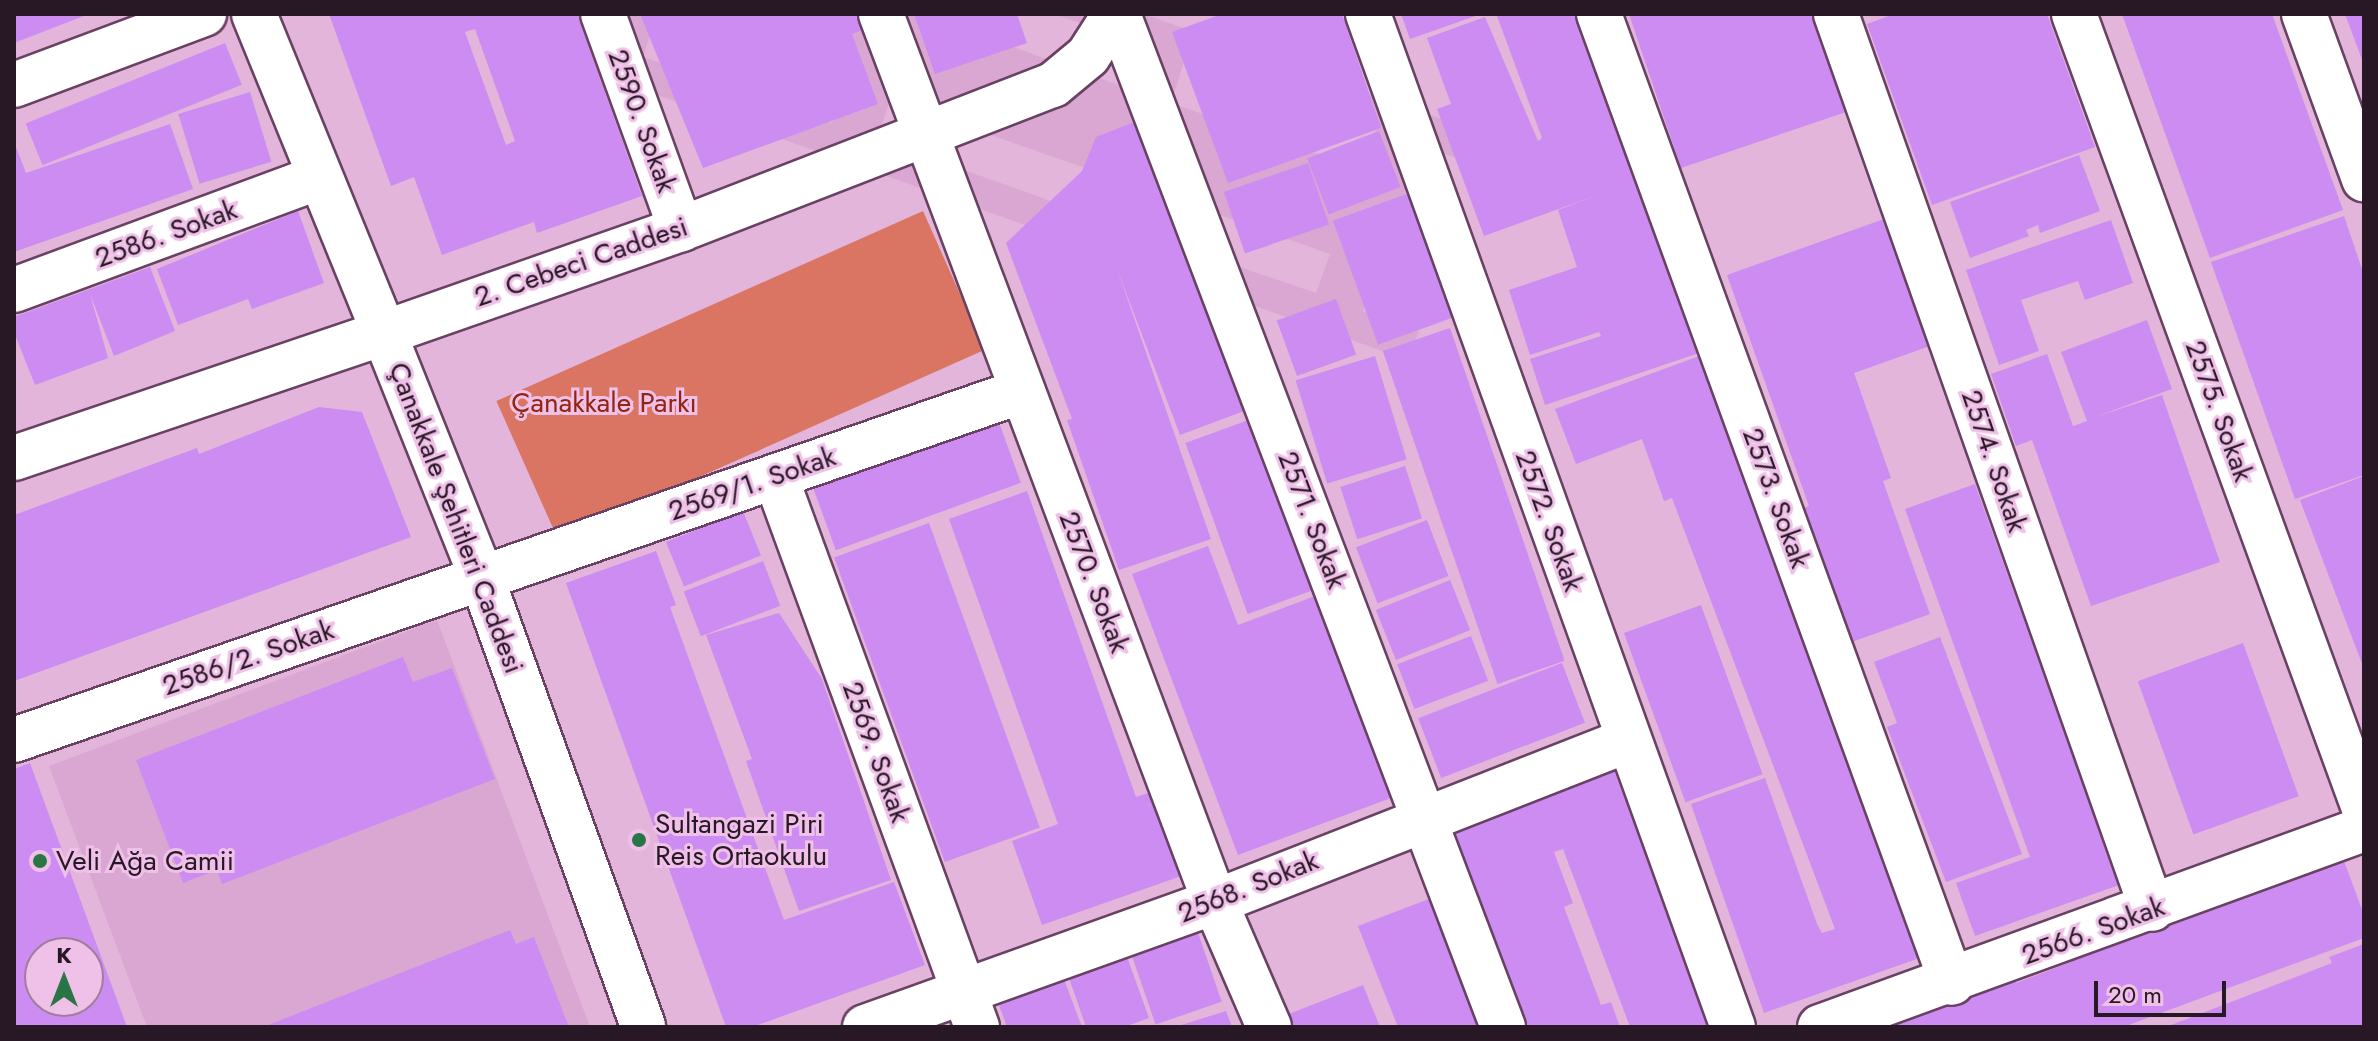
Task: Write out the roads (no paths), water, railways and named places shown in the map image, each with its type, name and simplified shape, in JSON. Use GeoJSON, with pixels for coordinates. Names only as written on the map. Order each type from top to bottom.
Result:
{"type":"FeatureCollection","features":[{"type":"Feature","properties":{"kind":"street"},"geometry":{"type":"LineString","coordinates":[[14,85],[204,14]]}},
{"type":"Feature","properties":{"kind":"street","name":"Çanakkale Şehitleri Caddesi"},"geometry":{"type":"LineString","coordinates":[[254,14],[481,576],[643,1027]]}},
{"type":"Feature","properties":{"kind":"street","name":"2590. Sokak"},"geometry":{"type":"LineString","coordinates":[[603,14],[681,229]]}},
{"type":"Feature","properties":{"kind":"street","name":"2570. Sokak"},"geometry":{"type":"LineString","coordinates":[[881,14],[1215,902],[1269,1027]]}},
{"type":"Feature","properties":{"kind":"street","name":"2. Cebeci Caddesi"},"geometry":{"type":"LineString","coordinates":[[14,458],[681,229],[1053,85],[1088,56],[1116,14]]}},
{"type":"Feature","properties":{"kind":"street","name":"2571. Sokak"},"geometry":{"type":"LineString","coordinates":[[1116,14],[1425,815],[1503,1027]]}},
{"type":"Feature","properties":{"kind":"street","name":"2572. Sokak"},"geometry":{"type":"LineString","coordinates":[[1368,14],[1733,1027]]}},
{"type":"Feature","properties":{"kind":"street","name":"2573. Sokak"},"geometry":{"type":"LineString","coordinates":[[1599,14],[1952,983]]}},
{"type":"Feature","properties":{"kind":"street","name":"2574. Sokak"},"geometry":{"type":"LineString","coordinates":[[1836,14],[2152,909]]}},
{"type":"Feature","properties":{"kind":"street","name":"2575. Sokak"},"geometry":{"type":"LineString","coordinates":[[2074,14],[2364,808]]}},
{"type":"Feature","properties":{"kind":"street"},"geometry":{"type":"LineString","coordinates":[[2304,14],[2364,179]]}},
{"type":"Feature","properties":{"kind":"street","name":"2586. Sokak"},"geometry":{"type":"LineString","coordinates":[[14,290],[319,177]]}},
{"type":"Feature","properties":{"kind":"street","name":"2569/1. Sokak"},"geometry":{"type":"LineString","coordinates":[[481,576],[776,478],[1022,391]]}},
{"type":"Feature","properties":{"kind":"street","name":"2569. Sokak"},"geometry":{"type":"LineString","coordinates":[[776,478],[970,1009]]}},
{"type":"Feature","properties":{"kind":"street","name":"2586/2. Sokak"},"geometry":{"type":"LineString","coordinates":[[14,740],[481,576]]}},
{"type":"Feature","properties":{"kind":"street","name":"2568. Sokak"},"geometry":{"type":"LineString","coordinates":[[865,1027],[970,1009],[1425,815],[1628,740]]}},
{"type":"Feature","properties":{"kind":"street","name":"2566. Sokak"},"geometry":{"type":"LineString","coordinates":[[1820,1027],[1952,983],[2364,829]]}},
{"type":"Feature","properties":{"kind":"place","name":"Sultangazi Piri Reis Ortaokulu"},"geometry":{"type":"Point","coordinates":[639,840]}},
{"type":"Feature","properties":{"kind":"place","name":"Veli Ağa Camii"},"geometry":{"type":"Point","coordinates":[40,861]}},
{"type":"Feature","properties":{"kind":"park label","name":"Çanakkale Parkı"},"geometry":{"type":"Point","coordinates":[604,403]}}]}
